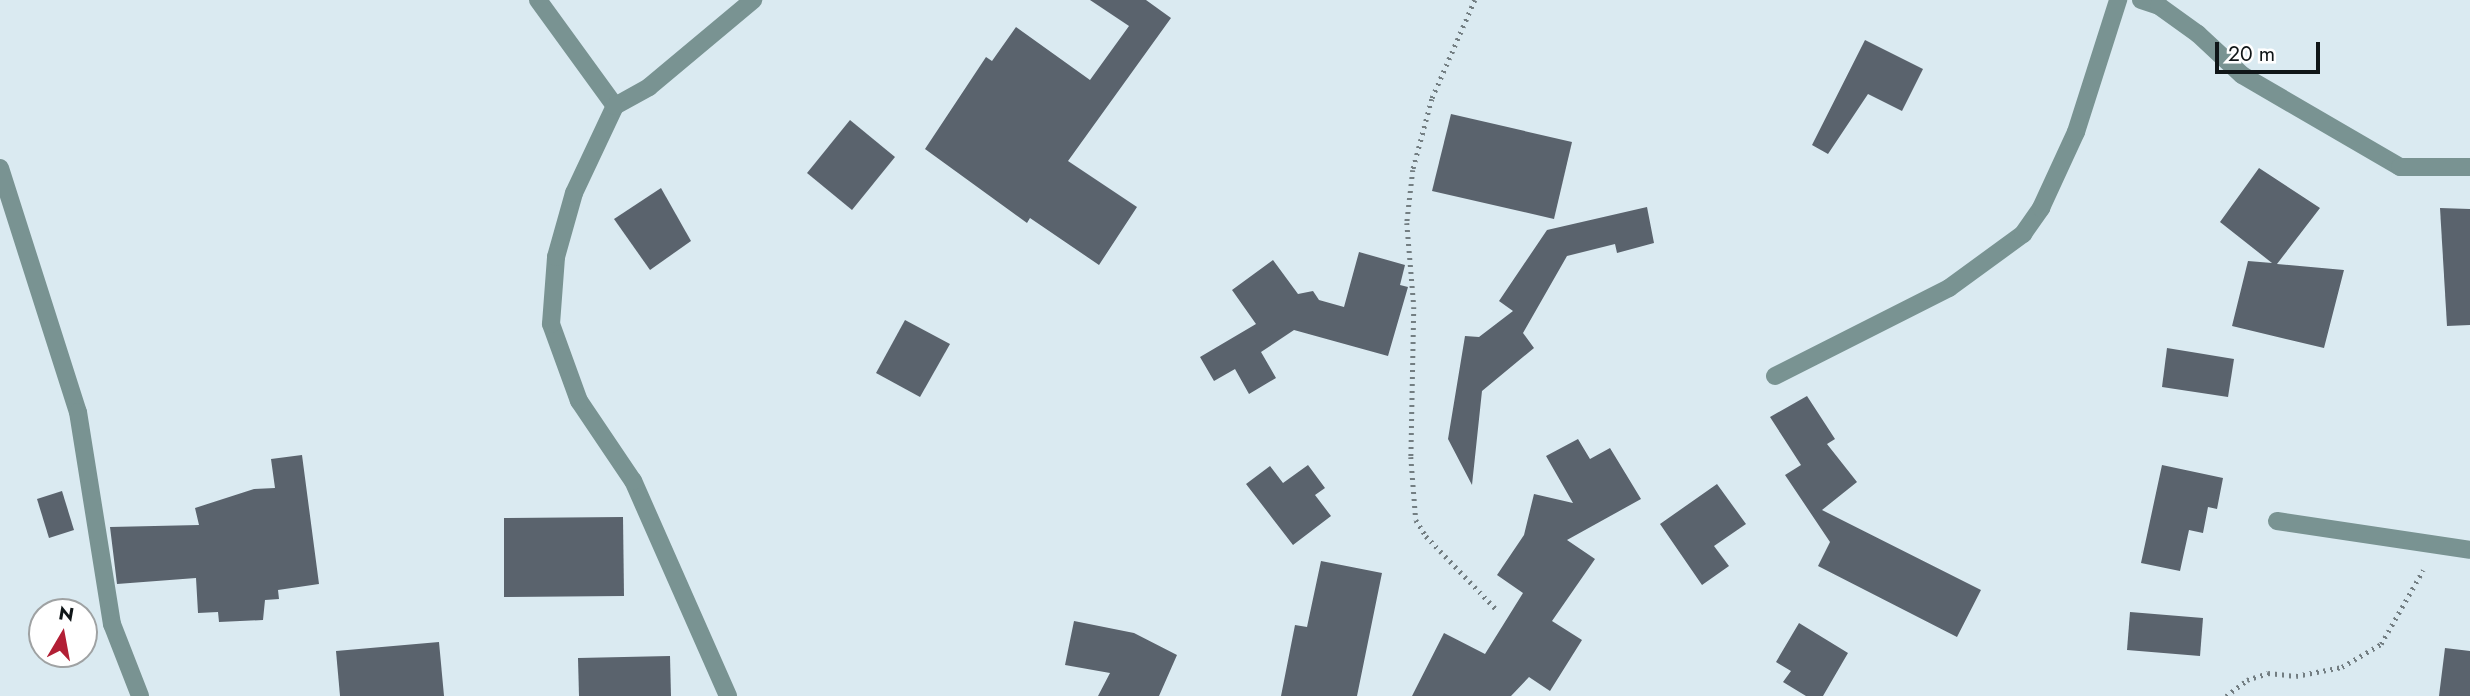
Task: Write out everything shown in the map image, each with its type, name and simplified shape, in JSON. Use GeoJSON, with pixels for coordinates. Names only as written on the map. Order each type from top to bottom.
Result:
{"type":"FeatureCollection","features":[{"type":"Feature","properties":{"kind":"street"},"geometry":{"type":"LineString","coordinates":[[538,0],[615,106]]}},
{"type":"Feature","properties":{"kind":"street"},"geometry":{"type":"LineString","coordinates":[[728,696],[633,481],[579,401],[551,324],[559,244],[574,193],[615,106],[649,87],[753,0]]}},
{"type":"Feature","properties":{"kind":"street"},"geometry":{"type":"LineString","coordinates":[[1775,376],[1949,288],[2023,234],[2041,208],[2076,132],[2118,0]]}},
{"type":"Feature","properties":{"kind":"street"},"geometry":{"type":"LineString","coordinates":[[2141,0],[2159,6],[2198,34],[2242,75],[2400,167],[2470,167]]}},
{"type":"Feature","properties":{"kind":"street"},"geometry":{"type":"LineString","coordinates":[[0,168],[78,412],[112,624],[140,696]]}},
{"type":"Feature","properties":{"kind":"street"},"geometry":{"type":"LineString","coordinates":[[2277,521],[2470,550]]}},
{"type":"Feature","properties":{"kind":"path"},"geometry":{"type":"LineString","coordinates":[[1475,0],[1432,99],[1413,170],[1407,223],[1414,307],[1411,457],[1416,520],[1426,536],[1498,611]]}},
{"type":"Feature","properties":{"kind":"path"},"geometry":{"type":"LineString","coordinates":[[2225,696],[2247,680],[2268,673],[2296,676],[2342,667],[2381,644],[2439,545]]}},
{"type":"Feature","properties":{"kind":"building"},"geometry":{"type":"Polygon","coordinates":[[[1090,0],[1146,0],[1171,18],[1068,161],[1137,207],[1099,265],[1030,218],[1027,223],[925,149],[986,57],[992,61],[1016,27],[1090,80],[1129,26],[1090,0]]]}},
{"type":"Feature","properties":{"kind":"building"},"geometry":{"type":"Polygon","coordinates":[[[1865,40],[1923,69],[1902,111],[1868,94],[1828,154],[1812,145],[1865,40]]]}},
{"type":"Feature","properties":{"kind":"building"},"geometry":{"type":"Polygon","coordinates":[[[1451,114],[1572,142],[1554,219],[1432,191],[1451,114]]]}},
{"type":"Feature","properties":{"kind":"building"},"geometry":{"type":"Polygon","coordinates":[[[850,120],[895,157],[852,210],[807,173],[850,120]]]}},
{"type":"Feature","properties":{"kind":"building"},"geometry":{"type":"Polygon","coordinates":[[[2259,168],[2320,208],[2277,264],[2344,270],[2324,348],[2232,326],[2248,261],[2272,263],[2220,222],[2259,168]]]}},
{"type":"Feature","properties":{"kind":"building"},"geometry":{"type":"Polygon","coordinates":[[[661,188],[691,241],[650,270],[614,219],[661,188]]]}},
{"type":"Feature","properties":{"kind":"building"},"geometry":{"type":"Polygon","coordinates":[[[1647,207],[1654,243],[1617,253],[1615,244],[1567,256],[1523,333],[1534,348],[1482,391],[1472,485],[1448,439],[1465,336],[1479,337],[1513,311],[1499,301],[1547,230],[1647,207]]]}},
{"type":"Feature","properties":{"kind":"building"},"geometry":{"type":"Polygon","coordinates":[[[2440,208],[2470,209],[2470,325],[2447,326],[2440,208]]]}},
{"type":"Feature","properties":{"kind":"building"},"geometry":{"type":"Polygon","coordinates":[[[1359,252],[1405,265],[1400,285],[1408,287],[1388,356],[1294,330],[1261,352],[1276,378],[1249,394],[1235,369],[1214,381],[1200,357],[1256,324],[1232,290],[1273,260],[1298,294],[1313,291],[1319,300],[1344,307],[1359,252]]]}},
{"type":"Feature","properties":{"kind":"building"},"geometry":{"type":"Polygon","coordinates":[[[905,320],[950,344],[920,397],[876,373],[905,320]]]}},
{"type":"Feature","properties":{"kind":"building"},"geometry":{"type":"Polygon","coordinates":[[[2167,348],[2234,359],[2228,397],[2162,387],[2167,348]]]}},
{"type":"Feature","properties":{"kind":"building"},"geometry":{"type":"Polygon","coordinates":[[[1807,396],[1835,439],[1827,444],[1857,482],[1822,510],[1981,590],[1957,637],[1818,566],[1830,542],[1785,475],[1801,465],[1770,417],[1807,396]]]}},
{"type":"Feature","properties":{"kind":"building"},"geometry":{"type":"Polygon","coordinates":[[[1578,439],[1590,459],[1610,448],[1641,499],[1567,540],[1595,559],[1552,621],[1582,640],[1550,691],[1529,677],[1511,696],[1412,696],[1444,633],[1485,654],[1523,593],[1497,575],[1524,535],[1534,494],[1573,503],[1546,456],[1578,439]]]}},
{"type":"Feature","properties":{"kind":"building"},"geometry":{"type":"Polygon","coordinates":[[[302,455],[319,584],[278,590],[279,599],[265,600],[263,620],[219,622],[218,612],[198,613],[196,578],[117,584],[110,527],[199,525],[195,508],[254,489],[275,488],[271,459],[302,455]]]}},
{"type":"Feature","properties":{"kind":"building"},"geometry":{"type":"Polygon","coordinates":[[[1308,465],[1325,488],[1315,495],[1331,516],[1293,545],[1246,484],[1270,466],[1283,483],[1308,465]]]}},
{"type":"Feature","properties":{"kind":"building"},"geometry":{"type":"Polygon","coordinates":[[[2162,465],[2223,478],[2217,509],[2208,507],[2203,533],[2189,530],[2180,571],[2141,563],[2162,465]]]}},
{"type":"Feature","properties":{"kind":"building"},"geometry":{"type":"Polygon","coordinates":[[[1717,484],[1746,524],[1714,546],[1729,566],[1702,585],[1660,524],[1717,484]]]}},
{"type":"Feature","properties":{"kind":"building"},"geometry":{"type":"Polygon","coordinates":[[[62,491],[74,530],[49,538],[37,499],[62,491]]]}},
{"type":"Feature","properties":{"kind":"building"},"geometry":{"type":"Polygon","coordinates":[[[623,517],[624,596],[504,597],[504,518],[623,517]]]}},
{"type":"Feature","properties":{"kind":"building"},"geometry":{"type":"Polygon","coordinates":[[[1321,561],[1382,573],[1357,696],[1281,696],[1295,625],[1307,627],[1321,561]]]}},
{"type":"Feature","properties":{"kind":"building"},"geometry":{"type":"Polygon","coordinates":[[[2130,612],[2203,618],[2200,656],[2127,650],[2130,612]]]}},
{"type":"Feature","properties":{"kind":"building"},"geometry":{"type":"Polygon","coordinates":[[[1074,621],[1134,633],[1177,655],[1159,696],[1098,696],[1110,673],[1065,665],[1074,621]]]}},
{"type":"Feature","properties":{"kind":"building"},"geometry":{"type":"Polygon","coordinates":[[[1799,623],[1848,653],[1823,696],[1806,696],[1783,682],[1791,671],[1776,662],[1799,623]]]}},
{"type":"Feature","properties":{"kind":"building"},"geometry":{"type":"Polygon","coordinates":[[[439,642],[444,696],[340,696],[336,651],[439,642]]]}},
{"type":"Feature","properties":{"kind":"building"},"geometry":{"type":"Polygon","coordinates":[[[2445,648],[2470,651],[2470,696],[2439,696],[2445,648]]]}},
{"type":"Feature","properties":{"kind":"building"},"geometry":{"type":"Polygon","coordinates":[[[670,656],[671,696],[579,696],[578,658],[670,656]]]}}]}
